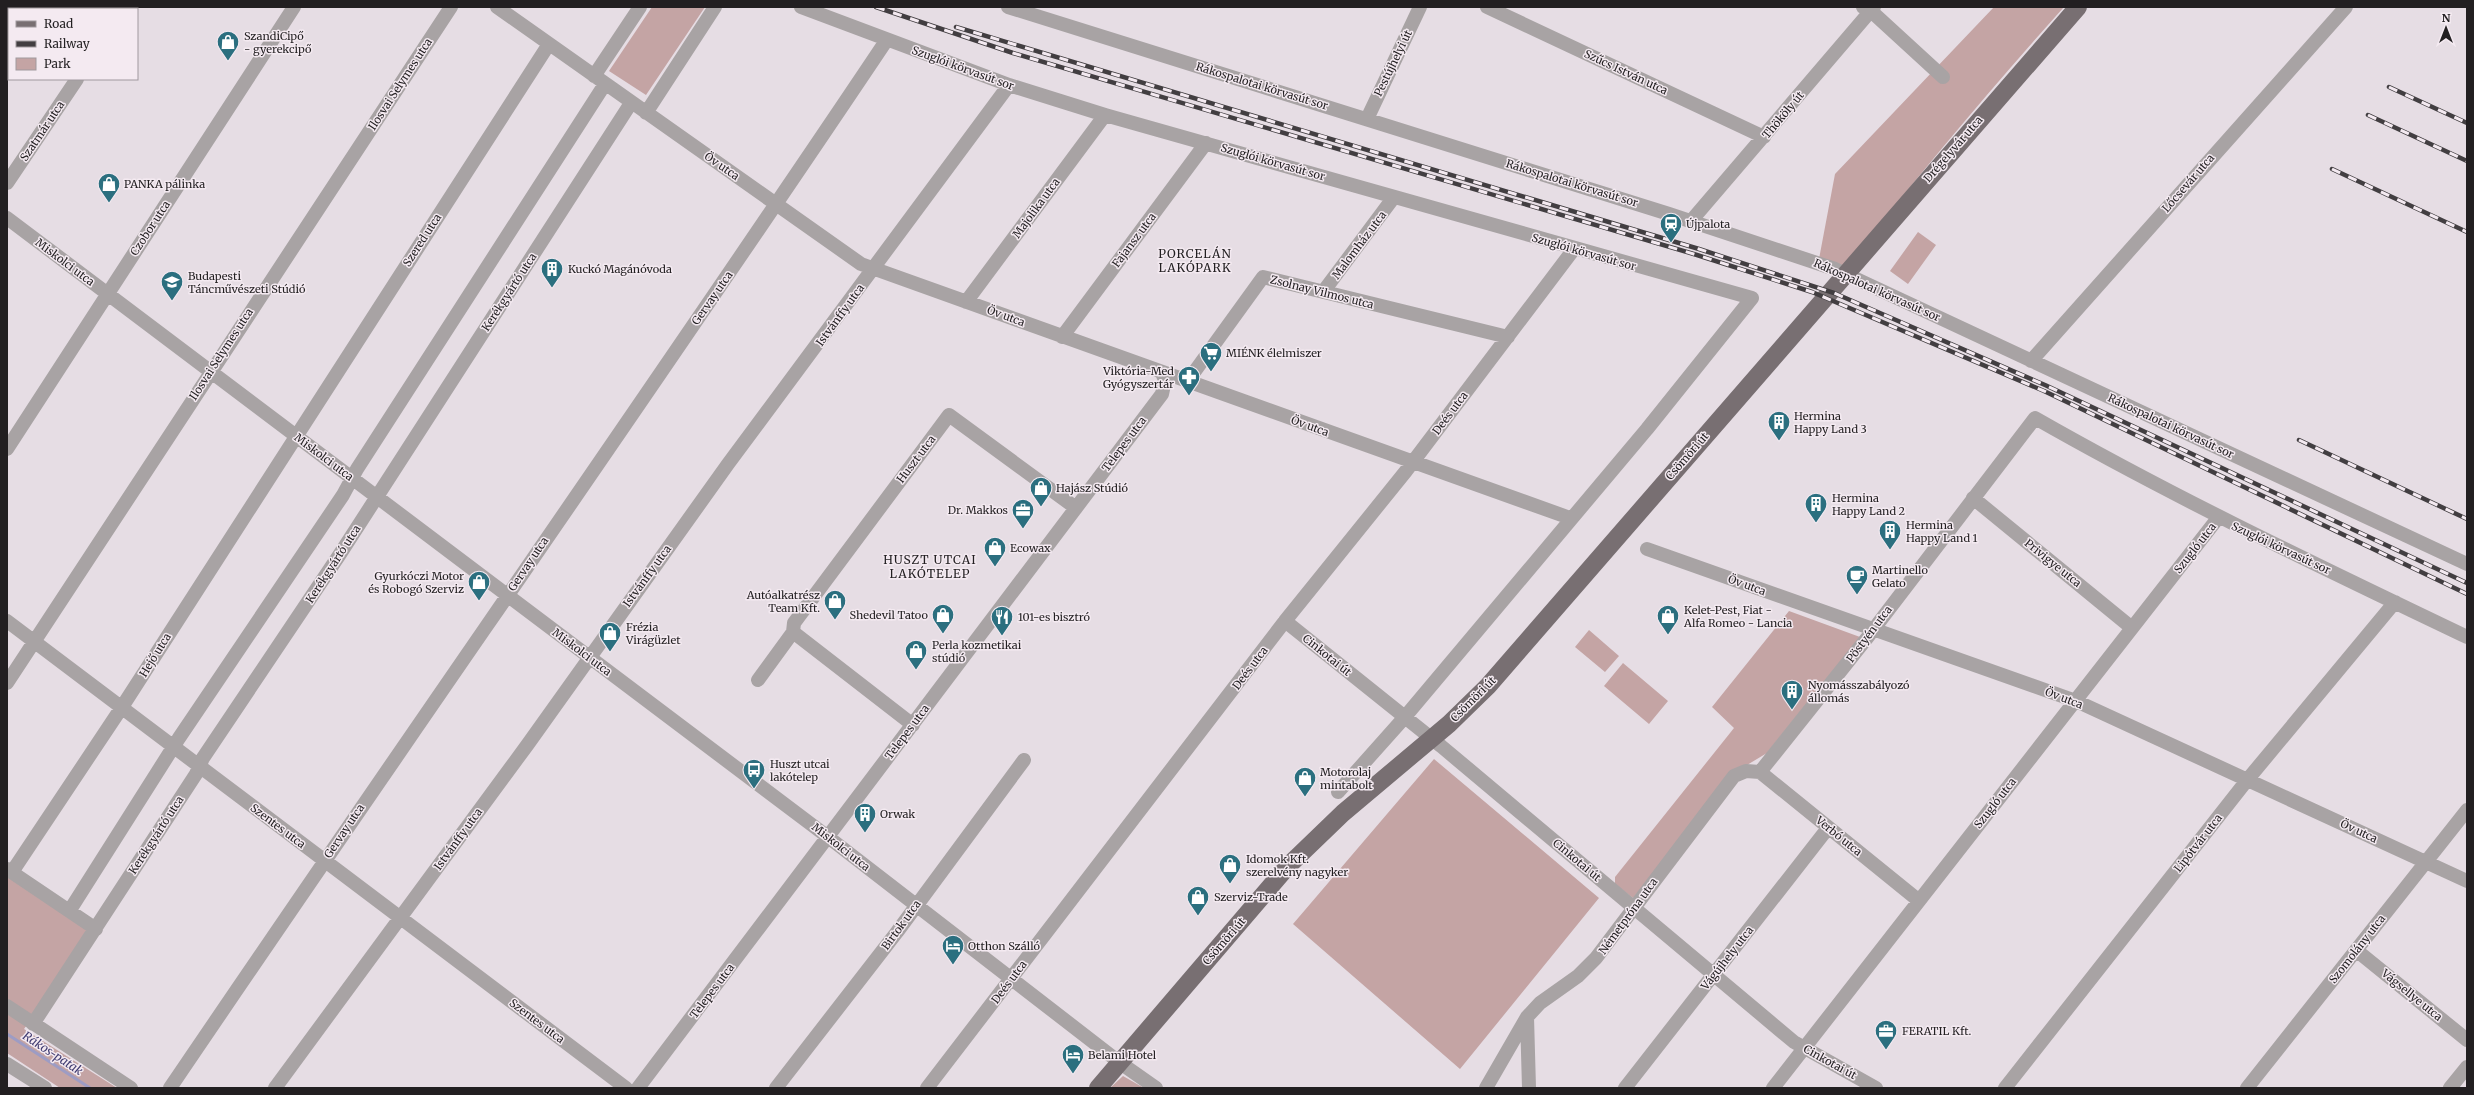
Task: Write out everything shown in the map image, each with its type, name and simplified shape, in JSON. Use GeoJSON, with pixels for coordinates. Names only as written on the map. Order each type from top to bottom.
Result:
{"type":"FeatureCollection","features":[{"type":"Feature","properties":{"kind":"main road","name":"Drégelyvár utca"},"geometry":{"type":"LineString","coordinates":[[1829,292],[2078,7]]}},
{"type":"Feature","properties":{"kind":"main road","name":"Csömöri út"},"geometry":{"type":"LineString","coordinates":[[1098,1088],[1288,866],[1343,813],[1468,707],[1488,686],[1829,292]]}},
{"type":"Feature","properties":{"kind":"street","name":"Czobor utca"},"geometry":{"type":"LineString","coordinates":[[7,449],[294,7]]}},
{"type":"Feature","properties":{"kind":"street","name":"Ilosvai Selymes utca"},"geometry":{"type":"LineString","coordinates":[[7,683],[210,371],[451,7]]}},
{"type":"Feature","properties":{"kind":"street","name":"Öv utca"},"geometry":{"type":"LineString","coordinates":[[497,7],[861,264],[1412,463],[1570,518]]}},
{"type":"Feature","properties":{"kind":"street"},"geometry":{"type":"LineString","coordinates":[[594,76],[640,7]]}},
{"type":"Feature","properties":{"kind":"street"},"geometry":{"type":"LineString","coordinates":[[646,113],[715,7]]}},
{"type":"Feature","properties":{"kind":"street","name":"Szuglói körvasút sor"},"geometry":{"type":"LineString","coordinates":[[801,7],[886,41],[1009,85],[1105,115],[1574,249],[1752,298],[1647,429],[1570,518]]}},
{"type":"Feature","properties":{"kind":"street","name":"Rákospalotai körvasút sor"},"geometry":{"type":"LineString","coordinates":[[1008,7],[1690,221],[1835,269],[2467,564]]}},
{"type":"Feature","properties":{"kind":"street","name":"Pestújhelyi út"},"geometry":{"type":"LineString","coordinates":[[1367,119],[1420,7]]}},
{"type":"Feature","properties":{"kind":"street","name":"Szűcs István utca"},"geometry":{"type":"LineString","coordinates":[[1487,7],[1764,137]]}},
{"type":"Feature","properties":{"kind":"street","name":"Lőcsevár utca"},"geometry":{"type":"LineString","coordinates":[[2031,360],[2346,7]]}},
{"type":"Feature","properties":{"kind":"street"},"geometry":{"type":"LineString","coordinates":[[1869,8],[1943,77]]}},
{"type":"Feature","properties":{"kind":"street","name":"Thököly út"},"geometry":{"type":"LineString","coordinates":[[1690,221],[1764,137],[1869,8]]}},
{"type":"Feature","properties":{"kind":"street","name":"Gervay utca"},"geometry":{"type":"LineString","coordinates":[[170,1088],[324,860],[776,205],[886,41]]}},
{"type":"Feature","properties":{"kind":"street","name":"Szered utca"},"geometry":{"type":"LineString","coordinates":[[296,436],[549,44]]}},
{"type":"Feature","properties":{"kind":"street","name":"Szatmár utca"},"geometry":{"type":"LineString","coordinates":[[7,183],[75,80]]}},
{"type":"Feature","properties":{"kind":"street"},"geometry":{"type":"LineString","coordinates":[[70,910],[174,747],[343,495],[352,477],[605,84]]}},
{"type":"Feature","properties":{"kind":"street","name":"Istvánffy utca"},"geometry":{"type":"LineString","coordinates":[[275,1088],[590,657],[728,464],[1009,85]]}},
{"type":"Feature","properties":{"kind":"street","name":"Kerékgyártó utca"},"geometry":{"type":"LineString","coordinates":[[33,1024],[96,929],[203,758],[375,498],[631,103]]}},
{"type":"Feature","properties":{"kind":"street","name":"Majolika utca"},"geometry":{"type":"LineString","coordinates":[[966,302],[1105,115]]}},
{"type":"Feature","properties":{"kind":"street","name":"Fajansz utca"},"geometry":{"type":"LineString","coordinates":[[1062,337],[1206,143]]}},
{"type":"Feature","properties":{"kind":"street","name":"Malomház utca"},"geometry":{"type":"LineString","coordinates":[[1323,292],[1394,197]]}},
{"type":"Feature","properties":{"kind":"street","name":"Miskolci utca"},"geometry":{"type":"LineString","coordinates":[[7,218],[352,477],[375,498],[590,657],[828,837],[1119,1062],[1156,1088]]}},
{"type":"Feature","properties":{"kind":"street","name":"Deés utca"},"geometry":{"type":"LineString","coordinates":[[927,1088],[1285,621],[1412,463],[1574,249]]}},
{"type":"Feature","properties":{"kind":"street","name":"Zsolnay Vilmos utca"},"geometry":{"type":"LineString","coordinates":[[1187,382],[1263,277],[1508,337]]}},
{"type":"Feature","properties":{"kind":"street","name":"Telepes utca"},"geometry":{"type":"LineString","coordinates":[[638,1088],[1162,394],[1165,380],[1162,373]]}},
{"type":"Feature","properties":{"kind":"street","name":"Huszt utca"},"geometry":{"type":"LineString","coordinates":[[758,680],[793,632],[794,623],[949,415],[1076,508]]}},
{"type":"Feature","properties":{"kind":"street","name":"Szuglói körvasút sor"},"geometry":{"type":"LineString","coordinates":[[2035,418],[2114,463],[2218,518],[2467,636]]}},
{"type":"Feature","properties":{"kind":"street","name":"Pöstyén utca"},"geometry":{"type":"LineString","coordinates":[[1760,772],[2035,418]]}},
{"type":"Feature","properties":{"kind":"street","name":"Hejő utca"},"geometry":{"type":"LineString","coordinates":[[10,871],[122,707],[296,436]]}},
{"type":"Feature","properties":{"kind":"street","name":"Privigye utca"},"geometry":{"type":"LineString","coordinates":[[1973,498],[2132,628]]}},
{"type":"Feature","properties":{"kind":"street"},"geometry":{"type":"LineString","coordinates":[[1338,792],[1404,718],[1570,518]]}},
{"type":"Feature","properties":{"kind":"street","name":"Szugló utca"},"geometry":{"type":"LineString","coordinates":[[1773,1088],[1918,900],[2076,701],[2218,518]]}},
{"type":"Feature","properties":{"kind":"street","name":"Öv utca"},"geometry":{"type":"LineString","coordinates":[[1647,549],[2076,701],[2467,881]]}},
{"type":"Feature","properties":{"kind":"street","name":"Lipótvár utca"},"geometry":{"type":"LineString","coordinates":[[2005,1088],[2248,779],[2395,602]]}},
{"type":"Feature","properties":{"kind":"street","name":"Szentes utca"},"geometry":{"type":"LineString","coordinates":[[7,621],[626,1088]]}},
{"type":"Feature","properties":{"kind":"street","name":"Cinkotai út"},"geometry":{"type":"LineString","coordinates":[[1285,621],[1430,738],[1714,975],[1805,1048],[1876,1088]]}},
{"type":"Feature","properties":{"kind":"street"},"geometry":{"type":"LineString","coordinates":[[793,632],[913,725]]}},
{"type":"Feature","properties":{"kind":"street","name":"Birtok utca"},"geometry":{"type":"LineString","coordinates":[[776,1088],[916,905],[1024,760]]}},
{"type":"Feature","properties":{"kind":"street","name":"Németpróna utca"},"geometry":{"type":"LineString","coordinates":[[1486,1088],[1527,1017],[1540,1003],[1578,976],[1596,958],[1734,776],[1746,771],[1760,772]]}},
{"type":"Feature","properties":{"kind":"street","name":"Verbó utca"},"geometry":{"type":"LineString","coordinates":[[1760,772],[1918,900]]}},
{"type":"Feature","properties":{"kind":"street","name":"Szomolány utca"},"geometry":{"type":"LineString","coordinates":[[2247,1088],[2467,810]]}},
{"type":"Feature","properties":{"kind":"street","name":"Vágújhely utca"},"geometry":{"type":"LineString","coordinates":[[1624,1088],[1828,828]]}},
{"type":"Feature","properties":{"kind":"street"},"geometry":{"type":"LineString","coordinates":[[10,871],[70,910],[96,929]]}},
{"type":"Feature","properties":{"kind":"street","name":"Vágsellye utca"},"geometry":{"type":"LineString","coordinates":[[2356,950],[2467,1040]]}},
{"type":"Feature","properties":{"kind":"street"},"geometry":{"type":"LineString","coordinates":[[7,1006],[131,1088]]}},
{"type":"Feature","properties":{"kind":"street"},"geometry":{"type":"LineString","coordinates":[[1527,1017],[1529,1088]]}},
{"type":"Feature","properties":{"kind":"street"},"geometry":{"type":"LineString","coordinates":[[8,1067],[45,1088]]}},
{"type":"Feature","properties":{"kind":"street"},"geometry":{"type":"LineString","coordinates":[[2450,1088],[2467,1067]]}},
{"type":"Feature","properties":{"kind":"green space"},"geometry":{"type":"Polygon","coordinates":[[[652,7],[705,7],[646,95],[609,71],[652,7]]]}},
{"type":"Feature","properties":{"kind":"green space"},"geometry":{"type":"Polygon","coordinates":[[[1994,7],[2064,7],[1953,136],[1846,267],[1819,259],[1835,174],[1994,7]]]}},
{"type":"Feature","properties":{"kind":"green space"},"geometry":{"type":"Polygon","coordinates":[[[1918,232],[1936,245],[1908,284],[1890,271],[1918,232]]]}},
{"type":"Feature","properties":{"kind":"green space"},"geometry":{"type":"Polygon","coordinates":[[[1789,611],[1860,637],[1767,753],[1747,765],[1633,898],[1615,884],[1615,877],[1734,728],[1712,707],[1789,611]]]}},
{"type":"Feature","properties":{"kind":"green space"},"geometry":{"type":"Polygon","coordinates":[[[1589,630],[1619,656],[1605,672],[1575,647],[1589,630]]]}},
{"type":"Feature","properties":{"kind":"green space"},"geometry":{"type":"Polygon","coordinates":[[[1623,663],[1668,701],[1649,724],[1604,686],[1623,663]]]}},
{"type":"Feature","properties":{"kind":"green space"},"geometry":{"type":"Polygon","coordinates":[[[1434,759],[1599,898],[1460,1069],[1293,924],[1434,759]]]}},
{"type":"Feature","properties":{"kind":"green space"},"geometry":{"type":"Polygon","coordinates":[[[7,863],[98,925],[24,1029],[117,1088],[60,1088],[7,1053],[7,863]]]}},
{"type":"Feature","properties":{"kind":"green space"},"geometry":{"type":"Polygon","coordinates":[[[1123,1076],[1144,1088],[1110,1088],[1123,1076]]]}},
{"type":"Feature","properties":{"kind":"waterway","name":"Rákos-patak"},"geometry":{"type":"LineString","coordinates":[[7,1034],[90,1088]]}},
{"type":"Feature","properties":{"kind":"railway"},"geometry":{"type":"LineString","coordinates":[[876,7],[1013,53],[1697,255],[1812,292],[2044,391],[2467,594]]}},
{"type":"Feature","properties":{"kind":"railway"},"geometry":{"type":"LineString","coordinates":[[956,27],[1699,249],[1834,293],[2045,385],[2467,583]]}},
{"type":"Feature","properties":{"kind":"railway"},"geometry":{"type":"LineString","coordinates":[[2389,87],[2467,123]]}},
{"type":"Feature","properties":{"kind":"railway"},"geometry":{"type":"LineString","coordinates":[[2368,115],[2467,161]]}},
{"type":"Feature","properties":{"kind":"railway"},"geometry":{"type":"LineString","coordinates":[[2332,169],[2467,232]]}},
{"type":"Feature","properties":{"kind":"railway"},"geometry":{"type":"LineString","coordinates":[[2299,440],[2467,519]]}},
{"type":"Feature","properties":{"kind":"place","name":"SzandiCipő - gyerekcipő"},"geometry":{"type":"Point","coordinates":[228,62]}},
{"type":"Feature","properties":{"kind":"place","name":"PANKA pálinka"},"geometry":{"type":"Point","coordinates":[109,204]}},
{"type":"Feature","properties":{"kind":"place","name":"Újpalota"},"geometry":{"type":"Point","coordinates":[1671,244]}},
{"type":"Feature","properties":{"kind":"place","name":"Kuckó Magánóvoda"},"geometry":{"type":"Point","coordinates":[552,288]}},
{"type":"Feature","properties":{"kind":"place","name":"Budapesti Táncművészeti Stúdió"},"geometry":{"type":"Point","coordinates":[172,302]}},
{"type":"Feature","properties":{"kind":"place","name":"MIÉNK élelmiszer"},"geometry":{"type":"Point","coordinates":[1211,372]}},
{"type":"Feature","properties":{"kind":"place","name":"Viktória-Med Gyógyszertár"},"geometry":{"type":"Point","coordinates":[1189,396]}},
{"type":"Feature","properties":{"kind":"place","name":"Hermina Happy Land 3"},"geometry":{"type":"Point","coordinates":[1779,442]}},
{"type":"Feature","properties":{"kind":"place","name":"Hajász Stúdió"},"geometry":{"type":"Point","coordinates":[1041,508]}},
{"type":"Feature","properties":{"kind":"place","name":"Hermina Happy Land 2"},"geometry":{"type":"Point","coordinates":[1816,524]}},
{"type":"Feature","properties":{"kind":"place","name":"Dr. Makkos"},"geometry":{"type":"Point","coordinates":[1023,530]}},
{"type":"Feature","properties":{"kind":"place","name":"Hermina Happy Land 1"},"geometry":{"type":"Point","coordinates":[1890,550]}},
{"type":"Feature","properties":{"kind":"place","name":"Ecowax"},"geometry":{"type":"Point","coordinates":[995,568]}},
{"type":"Feature","properties":{"kind":"place","name":"Martinello Gelato"},"geometry":{"type":"Point","coordinates":[1857,596]}},
{"type":"Feature","properties":{"kind":"place","name":"Gyurkóczi Motor és Robogó Szerviz"},"geometry":{"type":"Point","coordinates":[479,602]}},
{"type":"Feature","properties":{"kind":"place","name":"Autóalkatrész Team Kft."},"geometry":{"type":"Point","coordinates":[835,620]}},
{"type":"Feature","properties":{"kind":"place","name":"Shedevil Tatoo"},"geometry":{"type":"Point","coordinates":[943,634]}},
{"type":"Feature","properties":{"kind":"place","name":"101-es bisztró"},"geometry":{"type":"Point","coordinates":[1002,636]}},
{"type":"Feature","properties":{"kind":"place","name":"Kelet-Pest, Fiat - Alfa Romeo - Lancia"},"geometry":{"type":"Point","coordinates":[1668,636]}},
{"type":"Feature","properties":{"kind":"place","name":"Frézia Virágüzlet"},"geometry":{"type":"Point","coordinates":[610,652]}},
{"type":"Feature","properties":{"kind":"place","name":"Perla kozmetikai stúdió"},"geometry":{"type":"Point","coordinates":[916,670]}},
{"type":"Feature","properties":{"kind":"place","name":"Nyomásszabályozó állomás"},"geometry":{"type":"Point","coordinates":[1792,710]}},
{"type":"Feature","properties":{"kind":"place","name":"Huszt utcai lakótelep"},"geometry":{"type":"Point","coordinates":[754,790]}},
{"type":"Feature","properties":{"kind":"place","name":"Motorolaj mintabolt"},"geometry":{"type":"Point","coordinates":[1305,798]}},
{"type":"Feature","properties":{"kind":"place","name":"Orwak"},"geometry":{"type":"Point","coordinates":[865,834]}},
{"type":"Feature","properties":{"kind":"place","name":"Idomok Kft. szerelvény nagyker"},"geometry":{"type":"Point","coordinates":[1230,884]}},
{"type":"Feature","properties":{"kind":"place","name":"Szerviz-Trade"},"geometry":{"type":"Point","coordinates":[1198,916]}},
{"type":"Feature","properties":{"kind":"place","name":"Otthon Szálló"},"geometry":{"type":"Point","coordinates":[953,966]}},
{"type":"Feature","properties":{"kind":"place","name":"FERATIL Kft."},"geometry":{"type":"Point","coordinates":[1886,1050]}},
{"type":"Feature","properties":{"kind":"place","name":"Belami Hotel"},"geometry":{"type":"Point","coordinates":[1073,1074]}},
{"type":"Feature","properties":{"kind":"district","name":"PORCELÁN LAKÓPARK"},"geometry":{"type":"Point","coordinates":[1195,260]}},
{"type":"Feature","properties":{"kind":"district","name":"HUSZT UTCAI LAKÓTELEP"},"geometry":{"type":"Point","coordinates":[930,566]}}]}
